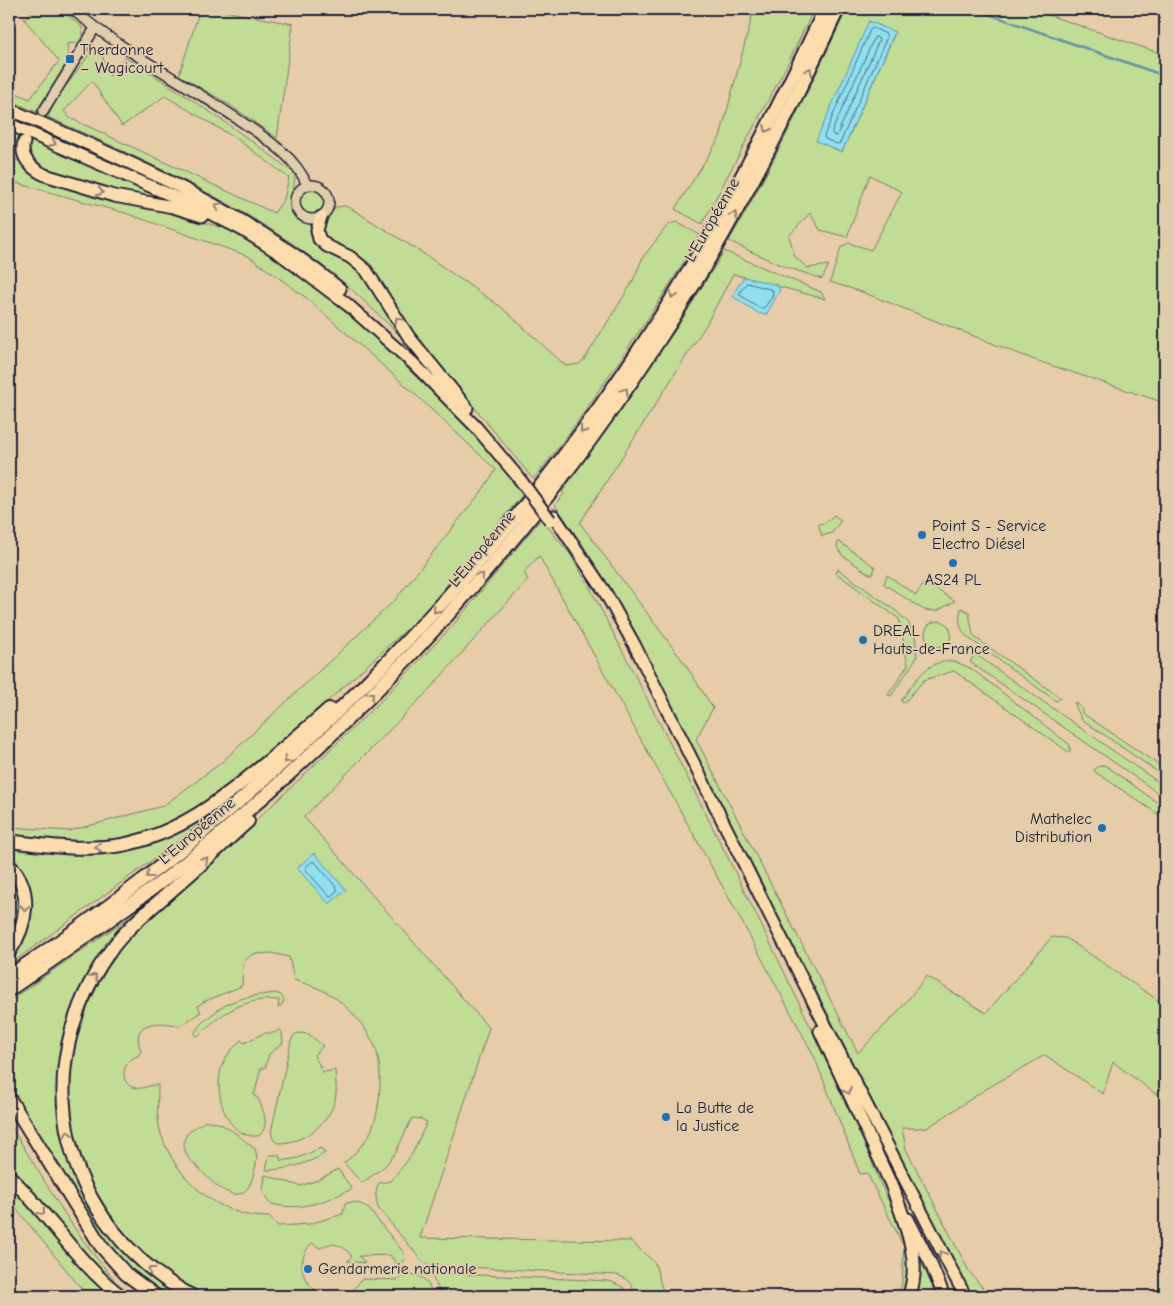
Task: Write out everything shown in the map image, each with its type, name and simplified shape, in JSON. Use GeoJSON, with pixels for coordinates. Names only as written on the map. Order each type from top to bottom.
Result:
{"type":"FeatureCollection","features":[{"type":"Feature","properties":{"kind":"highway","name":"L'Européenne"},"geometry":{"type":"LineString","coordinates":[[9,976],[115,902],[208,829],[310,739],[409,639],[481,559],[524,507],[578,436],[638,350],[685,276],[737,186],[776,111],[825,9]]}},
{"type":"Feature","properties":{"kind":"highway","name":"L'Européenne"},"geometry":{"type":"LineString","coordinates":[[9,990],[74,946],[172,874],[266,795],[336,730],[416,649],[492,564],[563,476],[620,398],[682,304],[735,214],[770,149],[838,9]]}},
{"type":"Feature","properties":{"kind":"highway"},"geometry":{"type":"LineString","coordinates":[[9,109],[167,180],[238,217],[277,241],[378,320],[471,413]]}},
{"type":"Feature","properties":{"kind":"highway"},"geometry":{"type":"LineString","coordinates":[[9,124],[202,209],[260,240],[363,317],[414,364],[520,474]]}},
{"type":"Feature","properties":{"kind":"highway"},"geometry":{"type":"LineString","coordinates":[[24,142],[25,157],[35,170],[45,175],[114,196],[173,207],[197,214],[228,228],[297,266]]}},
{"type":"Feature","properties":{"kind":"highway"},"geometry":{"type":"LineString","coordinates":[[321,217],[317,230],[319,239],[327,246],[350,257],[366,270],[409,337],[520,474],[601,586],[635,646],[817,1010],[965,1296]]}},
{"type":"Feature","properties":{"kind":"highway"},"geometry":{"type":"LineString","coordinates":[[552,518],[605,604],[650,688],[786,959],[930,1262],[944,1296]]}},
{"type":"Feature","properties":{"kind":"highway"},"geometry":{"type":"LineString","coordinates":[[9,841],[54,847],[96,848],[138,841],[174,828],[208,809],[245,780],[306,730],[373,668],[409,639]]}},
{"type":"Feature","properties":{"kind":"highway"},"geometry":{"type":"LineString","coordinates":[[192,1296],[159,1276],[132,1253],[107,1223],[83,1181],[71,1145],[64,1099],[65,1066],[72,1031],[78,1009],[90,982],[113,947],[126,932],[302,771],[336,730]]}},
{"type":"Feature","properties":{"kind":"highway"},"geometry":{"type":"LineString","coordinates":[[9,865],[20,881],[25,894],[26,906],[22,927],[9,952]]}},
{"type":"Feature","properties":{"kind":"highway"},"geometry":{"type":"LineString","coordinates":[[9,1098],[101,1246],[126,1274],[156,1296]]}},
{"type":"Feature","properties":{"kind":"highway"},"geometry":{"type":"LineString","coordinates":[[9,1112],[89,1241],[120,1277],[144,1296]]}},
{"type":"Feature","properties":{"kind":"highway"},"geometry":{"type":"LineString","coordinates":[[9,1176],[91,1270],[121,1296]]}},
{"type":"Feature","properties":{"kind":"highway"},"geometry":{"type":"LineString","coordinates":[[892,1185],[914,1254],[915,1272],[909,1296]]}},
{"type":"Feature","properties":{"kind":"street"},"geometry":{"type":"LineString","coordinates":[[72,9],[95,28],[191,88],[258,134],[296,165],[307,185]]}},
{"type":"Feature","properties":{"kind":"street"},"geometry":{"type":"LineString","coordinates":[[43,112],[95,28]]}},
{"type":"Feature","properties":{"kind":"street"},"geometry":{"type":"LineString","coordinates":[[313,184],[321,187],[329,196],[329,208],[321,217],[306,218],[297,210],[296,195],[307,185],[313,184]]}},
{"type":"Feature","properties":{"kind":"green space"},"geometry":{"type":"Polygon","coordinates":[[[35,9],[60,9],[82,27],[83,35],[78,43],[67,44],[69,59],[36,112],[9,100],[9,90],[30,99],[59,61],[24,19],[35,9]]]}},
{"type":"Feature","properties":{"kind":"green space"},"geometry":{"type":"Polygon","coordinates":[[[200,9],[213,9],[293,24],[277,138],[230,105],[179,75],[200,9]]]}},
{"type":"Feature","properties":{"kind":"green space"},"geometry":{"type":"Polygon","coordinates":[[[754,9],[814,9],[788,63],[702,224],[675,209],[720,137],[754,9]]]}},
{"type":"Feature","properties":{"kind":"green space"},"geometry":{"type":"Polygon","coordinates":[[[847,9],[1031,9],[1165,55],[1165,403],[1032,359],[862,292],[830,282],[841,247],[849,243],[871,250],[902,192],[870,175],[847,237],[820,230],[810,213],[789,236],[795,257],[808,268],[829,265],[822,279],[778,264],[729,241],[776,155],[847,9]],[[869,21],[842,152],[895,33],[869,21]]]}},
{"type":"Feature","properties":{"kind":"green space"},"geometry":{"type":"Polygon","coordinates":[[[100,51],[110,76],[125,57],[212,113],[295,174],[291,207],[295,218],[314,224],[314,233],[361,270],[412,348],[347,285],[291,243],[258,222],[225,202],[155,166],[48,117],[57,98],[91,52],[100,51]],[[92,81],[64,111],[70,118],[274,213],[284,199],[289,178],[237,139],[165,96],[122,126],[92,81]]]}},
{"type":"Feature","properties":{"kind":"green space"},"geometry":{"type":"Polygon","coordinates":[[[9,130],[19,135],[16,148],[9,157],[9,130]]]}},
{"type":"Feature","properties":{"kind":"green space"},"geometry":{"type":"Polygon","coordinates":[[[29,140],[172,200],[168,202],[132,196],[43,169],[32,159],[27,151],[29,140]]]}},
{"type":"Feature","properties":{"kind":"green space"},"geometry":{"type":"Polygon","coordinates":[[[16,160],[165,211],[227,229],[276,259],[314,286],[373,335],[475,434],[524,493],[421,616],[227,789],[165,824],[146,832],[116,839],[52,841],[9,835],[9,827],[69,831],[163,806],[222,762],[395,600],[481,492],[496,470],[416,395],[304,296],[248,256],[125,213],[9,181],[9,170],[16,160]]]}},
{"type":"Feature","properties":{"kind":"green space"},"geometry":{"type":"Polygon","coordinates":[[[312,189],[321,193],[325,202],[321,211],[312,215],[303,211],[299,202],[303,193],[312,189]]]}},
{"type":"Feature","properties":{"kind":"green space"},"geometry":{"type":"Polygon","coordinates":[[[345,206],[421,252],[501,307],[566,366],[579,364],[584,360],[632,283],[643,257],[668,225],[676,222],[700,235],[620,360],[563,442],[533,479],[426,350],[401,318],[381,287],[327,240],[323,234],[324,222],[336,207],[345,206]]]}},
{"type":"Feature","properties":{"kind":"green space"},"geometry":{"type":"Polygon","coordinates":[[[724,251],[821,292],[825,299],[733,274],[706,325],[580,523],[685,664],[713,708],[696,739],[858,1053],[897,1013],[927,976],[986,1013],[1052,937],[1066,938],[1165,1005],[1165,1101],[1113,1062],[1103,1094],[1045,1055],[986,1089],[927,1128],[902,1128],[906,1149],[969,1271],[989,1296],[973,1296],[965,1284],[692,746],[584,547],[555,505],[564,494],[562,492],[680,323],[724,251]]]}},
{"type":"Feature","properties":{"kind":"green space"},"geometry":{"type":"Polygon","coordinates":[[[834,515],[841,520],[832,533],[822,536],[818,524],[825,523],[834,515]]]}},
{"type":"Feature","properties":{"kind":"green space"},"geometry":{"type":"Polygon","coordinates":[[[541,519],[570,554],[589,586],[662,727],[803,1010],[869,1154],[905,1242],[910,1270],[903,1296],[898,1296],[902,1283],[904,1247],[867,1173],[860,1174],[814,1056],[735,909],[539,556],[524,572],[528,580],[424,695],[304,817],[489,1028],[420,1238],[631,1241],[655,1263],[664,1296],[635,1296],[630,1283],[625,1278],[617,1275],[430,1265],[423,1262],[378,1208],[376,1192],[379,1183],[390,1181],[404,1165],[412,1154],[427,1122],[412,1118],[396,1152],[385,1166],[362,1183],[344,1163],[361,1147],[369,1135],[376,1116],[380,1092],[380,1069],[376,1049],[368,1033],[348,1009],[326,992],[294,980],[289,957],[271,953],[252,954],[243,963],[242,986],[203,1002],[198,1006],[201,1012],[180,1026],[163,1023],[148,1025],[143,1028],[139,1033],[138,1041],[141,1051],[138,1056],[129,1062],[124,1072],[124,1077],[129,1085],[135,1088],[158,1085],[158,1122],[168,1151],[177,1167],[189,1181],[217,1203],[251,1216],[269,1217],[278,1226],[309,1224],[343,1214],[345,1203],[358,1203],[369,1209],[404,1253],[405,1260],[397,1264],[390,1255],[359,1256],[365,1263],[347,1261],[352,1257],[342,1247],[329,1244],[320,1248],[312,1243],[303,1259],[303,1274],[312,1287],[327,1296],[204,1296],[174,1279],[150,1262],[119,1228],[83,1171],[74,1138],[69,1102],[72,1065],[79,1025],[104,972],[115,954],[128,939],[379,703],[453,625],[541,519]]]}},
{"type":"Feature","properties":{"kind":"green space"},"geometry":{"type":"Polygon","coordinates":[[[838,541],[875,567],[873,574],[869,574],[842,555],[837,547],[838,541]]]}},
{"type":"Feature","properties":{"kind":"green space"},"geometry":{"type":"Polygon","coordinates":[[[838,569],[896,611],[908,622],[915,636],[917,657],[891,696],[888,695],[908,665],[899,619],[836,573],[838,569]]]}},
{"type":"Feature","properties":{"kind":"green space"},"geometry":{"type":"Polygon","coordinates":[[[887,575],[916,595],[925,582],[955,601],[937,611],[924,610],[884,584],[887,575]]]}},
{"type":"Feature","properties":{"kind":"green space"},"geometry":{"type":"Polygon","coordinates":[[[961,608],[969,612],[973,636],[1061,698],[1056,701],[967,637],[960,624],[961,608]]]}},
{"type":"Feature","properties":{"kind":"green space"},"geometry":{"type":"Polygon","coordinates":[[[938,621],[947,625],[951,634],[947,643],[938,647],[929,643],[925,634],[929,625],[938,621]]]}},
{"type":"Feature","properties":{"kind":"green space"},"geometry":{"type":"Polygon","coordinates":[[[975,654],[1165,787],[1165,798],[970,662],[975,654]]]}},
{"type":"Feature","properties":{"kind":"green space"},"geometry":{"type":"Polygon","coordinates":[[[954,661],[972,669],[1070,745],[1070,753],[954,671],[924,680],[904,703],[901,701],[924,671],[937,663],[954,661]]]}},
{"type":"Feature","properties":{"kind":"green space"},"geometry":{"type":"Polygon","coordinates":[[[1074,702],[1082,708],[1082,713],[1165,769],[1165,777],[1081,719],[1074,702]]]}},
{"type":"Feature","properties":{"kind":"green space"},"geometry":{"type":"Polygon","coordinates":[[[1105,765],[1165,808],[1165,819],[1094,771],[1097,767],[1105,765]]]}},
{"type":"Feature","properties":{"kind":"green space"},"geometry":{"type":"Polygon","coordinates":[[[204,815],[207,820],[9,965],[9,956],[26,930],[16,865],[9,858],[9,845],[101,851],[204,815]]]}},
{"type":"Feature","properties":{"kind":"green space"},"geometry":{"type":"Polygon","coordinates":[[[9,873],[17,890],[20,905],[17,921],[9,938],[9,873]]]}},
{"type":"Feature","properties":{"kind":"green space"},"geometry":{"type":"Polygon","coordinates":[[[134,914],[136,917],[89,977],[61,1096],[97,1215],[185,1296],[170,1296],[164,1293],[132,1271],[118,1256],[89,1218],[9,1086],[9,1001],[134,914]]]}},
{"type":"Feature","properties":{"kind":"green space"},"geometry":{"type":"Polygon","coordinates":[[[276,993],[281,995],[284,1000],[278,1008],[279,1000],[255,1001],[244,1004],[216,1020],[198,1036],[194,1035],[202,1023],[232,1002],[248,997],[276,993]]]}},
{"type":"Feature","properties":{"kind":"green space"},"geometry":{"type":"Polygon","coordinates":[[[279,1029],[282,1032],[283,1043],[269,1054],[265,1068],[261,1068],[254,1096],[258,1098],[264,1113],[265,1127],[259,1136],[247,1135],[237,1130],[229,1121],[224,1110],[220,1097],[220,1072],[224,1061],[241,1040],[244,1043],[264,1033],[275,1033],[279,1029]]]}},
{"type":"Feature","properties":{"kind":"green space"},"geometry":{"type":"Polygon","coordinates":[[[298,1033],[309,1034],[323,1046],[314,1055],[323,1072],[335,1070],[336,1094],[329,1114],[316,1129],[297,1140],[277,1143],[273,1139],[271,1132],[291,1041],[294,1035],[298,1033]]]}},
{"type":"Feature","properties":{"kind":"green space"},"geometry":{"type":"Polygon","coordinates":[[[206,1121],[226,1127],[255,1149],[257,1160],[253,1176],[248,1187],[242,1193],[235,1194],[220,1188],[187,1155],[184,1144],[186,1135],[206,1121]]]}},
{"type":"Feature","properties":{"kind":"green space"},"geometry":{"type":"Polygon","coordinates":[[[9,1123],[71,1223],[114,1279],[111,1282],[9,1170],[9,1123]]]}},
{"type":"Feature","properties":{"kind":"green space"},"geometry":{"type":"Polygon","coordinates":[[[321,1148],[325,1153],[305,1163],[289,1168],[266,1170],[269,1155],[279,1155],[281,1161],[298,1158],[321,1148]]]}},
{"type":"Feature","properties":{"kind":"green space"},"geometry":{"type":"Polygon","coordinates":[[[338,1169],[352,1189],[312,1204],[291,1207],[280,1206],[269,1203],[263,1191],[265,1175],[300,1186],[318,1180],[338,1169]]]}},
{"type":"Feature","properties":{"kind":"green space"},"geometry":{"type":"Polygon","coordinates":[[[9,1183],[114,1296],[89,1296],[86,1294],[9,1200],[9,1183]]]}},
{"type":"Feature","properties":{"kind":"green space"},"geometry":{"type":"Polygon","coordinates":[[[920,1260],[937,1296],[912,1296],[920,1260]]]}},
{"type":"Feature","properties":{"kind":"green space"},"geometry":{"type":"Polygon","coordinates":[[[405,1273],[416,1275],[423,1279],[429,1286],[432,1296],[340,1296],[352,1291],[362,1279],[398,1280],[405,1273]]]}},
{"type":"Feature","properties":{"kind":"green space"},"geometry":{"type":"Polygon","coordinates":[[[434,1273],[610,1281],[623,1287],[627,1296],[439,1296],[439,1290],[431,1275],[434,1273]]]}},
{"type":"Feature","properties":{"kind":"water"},"geometry":{"type":"Polygon","coordinates":[[[869,21],[895,32],[842,152],[816,141],[869,21]]]}},
{"type":"Feature","properties":{"kind":"water"},"geometry":{"type":"Polygon","coordinates":[[[744,277],[777,285],[780,290],[766,315],[758,313],[732,296],[744,277]]]}},
{"type":"Feature","properties":{"kind":"water"},"geometry":{"type":"Polygon","coordinates":[[[314,853],[346,890],[329,904],[297,868],[314,853]]]}},
{"type":"Feature","properties":{"kind":"waterway"},"geometry":{"type":"LineString","coordinates":[[974,9],[1165,76]]}},
{"type":"Feature","properties":{"kind":"place","name":"Therdonne – Wagicourt"},"geometry":{"type":"Point","coordinates":[70,59]}},
{"type":"Feature","properties":{"kind":"place","name":"Point S - Service Electro Diésel"},"geometry":{"type":"Point","coordinates":[922,535]}},
{"type":"Feature","properties":{"kind":"place","name":"AS24 PL"},"geometry":{"type":"Point","coordinates":[953,563]}},
{"type":"Feature","properties":{"kind":"place","name":"DREAL Hauts-de-France"},"geometry":{"type":"Point","coordinates":[863,640]}},
{"type":"Feature","properties":{"kind":"place","name":"Mathelec Distribution"},"geometry":{"type":"Point","coordinates":[1102,828]}},
{"type":"Feature","properties":{"kind":"place","name":"La Butte de la Justice"},"geometry":{"type":"Point","coordinates":[666,1117]}},
{"type":"Feature","properties":{"kind":"place","name":"Gendarmerie nationale"},"geometry":{"type":"Point","coordinates":[308,1269]}}]}
